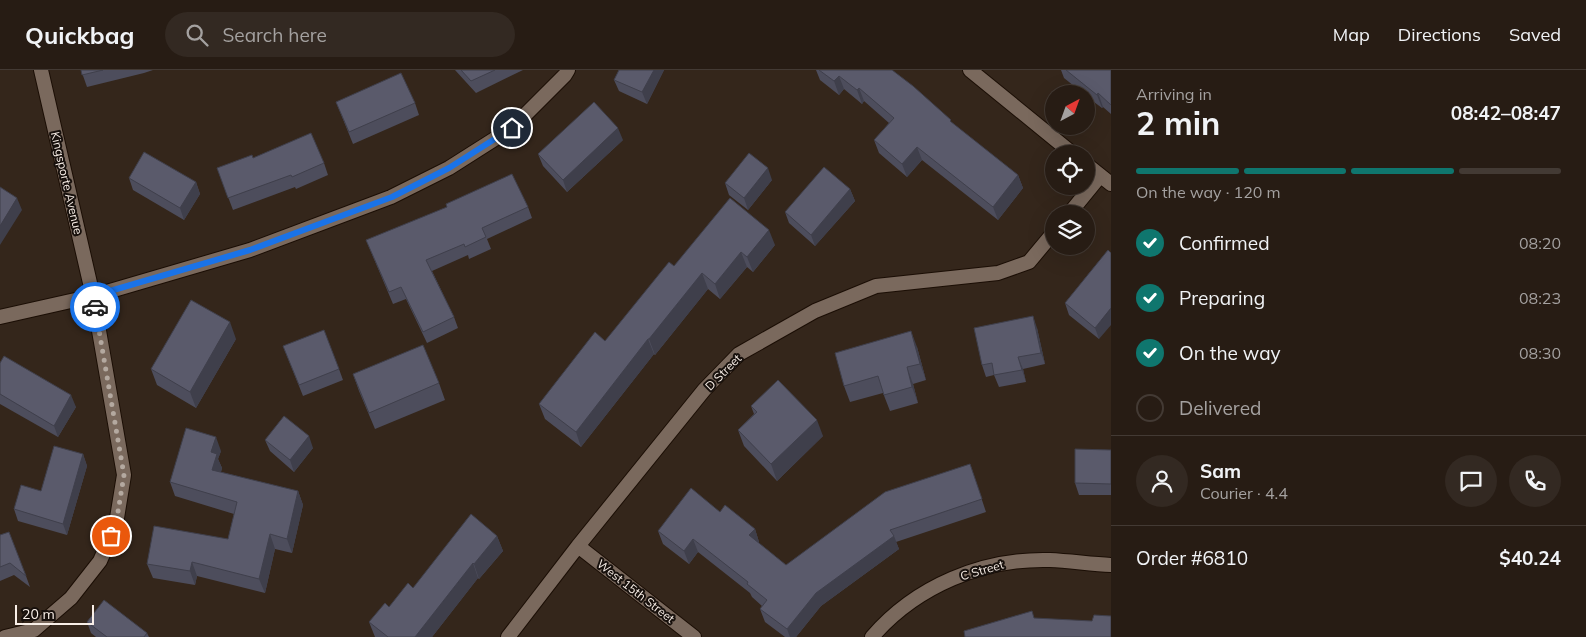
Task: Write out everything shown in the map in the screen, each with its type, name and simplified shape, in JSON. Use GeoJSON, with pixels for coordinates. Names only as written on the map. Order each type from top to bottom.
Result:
{"type":"FeatureCollection","features":[{"type":"Feature","properties":{"kind":"street","name":"Kingsporte Avenue"},"geometry":{"type":"LineString","coordinates":[[5,637],[34,630],[71,598],[100,561],[116,524],[124,475],[93,296],[41,70]]}},
{"type":"Feature","properties":{"kind":"street"},"geometry":{"type":"LineString","coordinates":[[0,317],[93,296],[250,250],[392,197],[449,168],[512,128],[568,70]]}},
{"type":"Feature","properties":{"kind":"street"},"geometry":{"type":"LineString","coordinates":[[970,70],[1062,145]]}},
{"type":"Feature","properties":{"kind":"street"},"geometry":{"type":"LineString","coordinates":[[1079,205],[1106,180],[1095,171]]}},
{"type":"Feature","properties":{"kind":"street","name":"D Street"},"geometry":{"type":"LineString","coordinates":[[508,637],[578,546],[704,390],[739,354],[815,311],[876,286],[998,273],[1029,262],[1045,243]]}},
{"type":"Feature","properties":{"kind":"street","name":"West 15th Street"},"geometry":{"type":"LineString","coordinates":[[578,546],[694,637]]}},
{"type":"Feature","properties":{"kind":"street","name":"C Street"},"geometry":{"type":"LineString","coordinates":[[872,637],[884,623],[924,593],[967,572],[1003,563],[1049,560],[1111,565]]}},
{"type":"Feature","properties":{"kind":"building"},"geometry":{"type":"Polygon","coordinates":[[[81,70],[103,70],[82,75],[81,70]]]}},
{"type":"Feature","properties":{"kind":"building"},"geometry":{"type":"Polygon","coordinates":[[[461,70],[495,70],[471,81],[461,70]]]}},
{"type":"Feature","properties":{"kind":"building"},"geometry":{"type":"Polygon","coordinates":[[[619,70],[654,70],[642,92],[614,80],[619,70]]]}},
{"type":"Feature","properties":{"kind":"building"},"geometry":{"type":"Polygon","coordinates":[[[819,70],[892,70],[913,86],[950,121],[1018,175],[993,207],[917,147],[902,164],[874,140],[894,118],[859,88],[857,90],[839,76],[834,81],[819,70]]]}},
{"type":"Feature","properties":{"kind":"building"},"geometry":{"type":"Polygon","coordinates":[[[1066,70],[1111,70],[1111,105],[1098,93],[1097,95],[1095,93],[1095,85],[1085,85],[1066,70]]]}},
{"type":"Feature","properties":{"kind":"building"},"geometry":{"type":"Polygon","coordinates":[[[401,73],[415,103],[349,132],[336,102],[401,73]]]}},
{"type":"Feature","properties":{"kind":"building"},"geometry":{"type":"Polygon","coordinates":[[[594,102],[618,128],[563,180],[538,154],[594,102]]]}},
{"type":"Feature","properties":{"kind":"building"},"geometry":{"type":"Polygon","coordinates":[[[311,133],[324,163],[292,177],[291,175],[228,198],[217,168],[252,155],[253,158],[311,133]]]}},
{"type":"Feature","properties":{"kind":"building"},"geometry":{"type":"Polygon","coordinates":[[[144,152],[196,182],[180,208],[129,178],[144,152]]]}},
{"type":"Feature","properties":{"kind":"building"},"geometry":{"type":"Polygon","coordinates":[[[749,153],[768,168],[744,198],[725,183],[749,153]]]}},
{"type":"Feature","properties":{"kind":"building"},"geometry":{"type":"Polygon","coordinates":[[[824,167],[850,189],[811,235],[785,212],[824,167]]]}},
{"type":"Feature","properties":{"kind":"building"},"geometry":{"type":"Polygon","coordinates":[[[512,174],[528,207],[482,228],[486,237],[465,247],[464,244],[426,260],[454,317],[423,332],[401,287],[389,292],[366,240],[447,207],[446,204],[512,174]]]}},
{"type":"Feature","properties":{"kind":"building"},"geometry":{"type":"Polygon","coordinates":[[[0,187],[17,198],[0,226],[0,187]]]}},
{"type":"Feature","properties":{"kind":"building"},"geometry":{"type":"Polygon","coordinates":[[[730,198],[769,230],[747,257],[741,252],[715,284],[702,273],[576,432],[539,404],[595,332],[605,341],[669,262],[674,266],[730,198]]]}},
{"type":"Feature","properties":{"kind":"building"},"geometry":{"type":"Polygon","coordinates":[[[1108,250],[1111,253],[1111,308],[1095,328],[1065,303],[1108,250]]]}},
{"type":"Feature","properties":{"kind":"building"},"geometry":{"type":"Polygon","coordinates":[[[191,300],[230,322],[190,392],[151,369],[191,300]]]}},
{"type":"Feature","properties":{"kind":"building"},"geometry":{"type":"Polygon","coordinates":[[[1033,316],[1041,353],[1018,357],[1022,370],[994,375],[992,363],[982,365],[974,328],[1033,316]]]}},
{"type":"Feature","properties":{"kind":"building"},"geometry":{"type":"Polygon","coordinates":[[[324,330],[339,369],[299,385],[283,346],[324,330]]]}},
{"type":"Feature","properties":{"kind":"building"},"geometry":{"type":"Polygon","coordinates":[[[911,331],[920,364],[907,367],[912,387],[884,395],[878,376],[844,386],[835,353],[911,331]]]}},
{"type":"Feature","properties":{"kind":"building"},"geometry":{"type":"Polygon","coordinates":[[[423,345],[439,383],[369,413],[353,374],[423,345]]]}},
{"type":"Feature","properties":{"kind":"building"},"geometry":{"type":"Polygon","coordinates":[[[4,356],[71,395],[54,426],[0,394],[0,363],[4,356]]]}},
{"type":"Feature","properties":{"kind":"building"},"geometry":{"type":"Polygon","coordinates":[[[778,380],[817,420],[771,464],[738,430],[757,412],[751,406],[778,380]]]}},
{"type":"Feature","properties":{"kind":"building"},"geometry":{"type":"Polygon","coordinates":[[[284,416],[309,436],[290,460],[265,440],[284,416]]]}},
{"type":"Feature","properties":{"kind":"building"},"geometry":{"type":"Polygon","coordinates":[[[186,428],[216,437],[211,452],[217,454],[212,470],[298,491],[287,539],[270,534],[259,579],[192,562],[190,571],[147,564],[154,526],[228,539],[237,502],[170,482],[186,428]]]}},
{"type":"Feature","properties":{"kind":"building"},"geometry":{"type":"Polygon","coordinates":[[[54,446],[83,454],[63,524],[14,509],[21,485],[41,491],[54,446]]]}},
{"type":"Feature","properties":{"kind":"building"},"geometry":{"type":"Polygon","coordinates":[[[1075,449],[1111,450],[1111,484],[1075,483],[1075,449]]]}},
{"type":"Feature","properties":{"kind":"building"},"geometry":{"type":"Polygon","coordinates":[[[970,464],[982,499],[890,530],[894,536],[816,593],[787,629],[760,609],[767,600],[747,584],[748,582],[693,539],[684,551],[658,531],[691,488],[720,512],[725,505],[755,529],[749,535],[786,565],[885,492],[970,464]]]}},
{"type":"Feature","properties":{"kind":"building"},"geometry":{"type":"Polygon","coordinates":[[[471,514],[497,536],[473,563],[415,637],[388,637],[369,622],[385,603],[389,607],[408,583],[413,588],[471,514]]]}},
{"type":"Feature","properties":{"kind":"building"},"geometry":{"type":"Polygon","coordinates":[[[9,532],[26,576],[10,563],[0,567],[0,535],[9,532]]]}},
{"type":"Feature","properties":{"kind":"building"},"geometry":{"type":"Polygon","coordinates":[[[104,600],[147,633],[144,637],[107,637],[87,622],[104,600]]]}},
{"type":"Feature","properties":{"kind":"building"},"geometry":{"type":"Polygon","coordinates":[[[1032,611],[1034,618],[1092,621],[1094,615],[1111,616],[1111,637],[965,637],[964,631],[1032,611]]]}},
{"type":"Feature","properties":{"kind":"way so far"},"geometry":{"type":"LineString","coordinates":[[95,307],[124,475],[116,524],[111,536]]}},
{"type":"Feature","properties":{"kind":"route"},"geometry":{"type":"LineString","coordinates":[[95,307],[93,296],[250,250],[392,197],[449,168],[512,128]]}}]}
